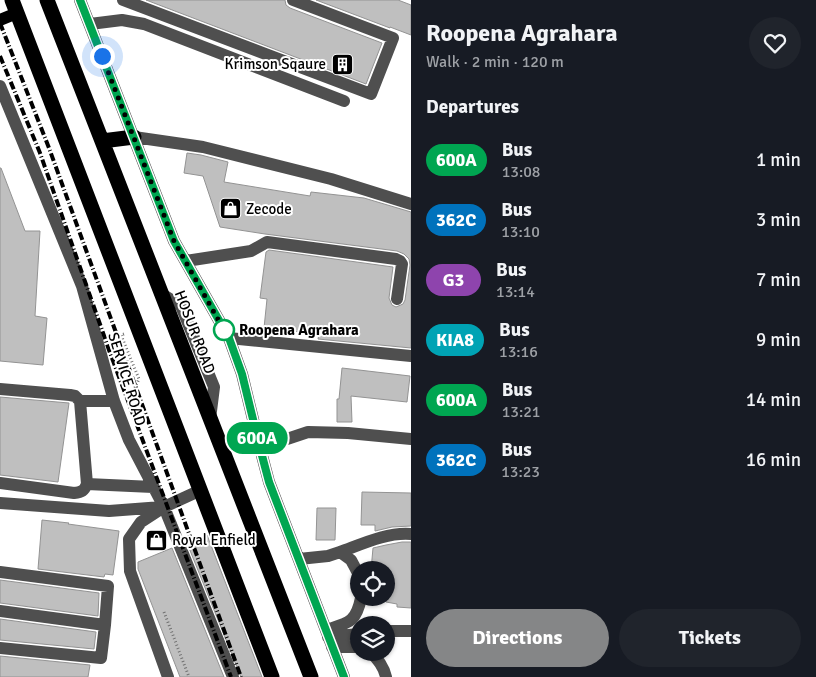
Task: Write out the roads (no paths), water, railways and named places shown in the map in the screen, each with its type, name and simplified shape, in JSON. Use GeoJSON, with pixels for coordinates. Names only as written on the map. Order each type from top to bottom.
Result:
{"type":"FeatureCollection","features":[{"type":"Feature","properties":{"kind":"highway","name":"HOSUR ROAD"},"geometry":{"type":"LineString","coordinates":[[47,0],[311,677]]}},
{"type":"Feature","properties":{"kind":"highway"},"geometry":{"type":"LineString","coordinates":[[15,7],[272,677]]}},
{"type":"Feature","properties":{"kind":"highway"},"geometry":{"type":"LineString","coordinates":[[102,141],[134,137]]}},
{"type":"Feature","properties":{"kind":"main road"},"geometry":{"type":"LineString","coordinates":[[0,20],[15,7]]}},
{"type":"Feature","properties":{"kind":"street"},"geometry":{"type":"LineString","coordinates":[[123,0],[138,2],[371,94],[393,38],[293,0]]}},
{"type":"Feature","properties":{"kind":"street"},"geometry":{"type":"LineString","coordinates":[[81,1],[174,241],[229,338],[242,374],[269,482],[344,677]]}},
{"type":"Feature","properties":{"kind":"street"},"geometry":{"type":"LineString","coordinates":[[90,24],[122,20],[144,24],[344,101]]}},
{"type":"Feature","properties":{"kind":"street","name":"SERVICE ROAD"},"geometry":{"type":"LineString","coordinates":[[2,99],[82,286],[114,401],[129,440],[164,507],[233,677]]}},
{"type":"Feature","properties":{"kind":"street"},"geometry":{"type":"LineString","coordinates":[[134,137],[203,147],[331,179],[411,204]]}},
{"type":"Feature","properties":{"kind":"street"},"geometry":{"type":"LineString","coordinates":[[186,261],[251,251],[267,242],[396,259],[402,264],[397,299]]}},
{"type":"Feature","properties":{"kind":"street"},"geometry":{"type":"LineString","coordinates":[[229,338],[411,356]]}},
{"type":"Feature","properties":{"kind":"street"},"geometry":{"type":"LineString","coordinates":[[0,389],[70,395],[78,398],[80,401],[114,401]]}},
{"type":"Feature","properties":{"kind":"street"},"geometry":{"type":"LineString","coordinates":[[0,483],[74,493],[84,491],[87,484],[80,401]]}},
{"type":"Feature","properties":{"kind":"street"},"geometry":{"type":"LineString","coordinates":[[260,448],[308,432],[348,432],[411,438]]}},
{"type":"Feature","properties":{"kind":"street"},"geometry":{"type":"LineString","coordinates":[[87,484],[153,487]]}},
{"type":"Feature","properties":{"kind":"street"},"geometry":{"type":"LineString","coordinates":[[168,677],[130,571],[129,539],[141,522],[164,507],[201,490]]}},
{"type":"Feature","properties":{"kind":"street"},"geometry":{"type":"LineString","coordinates":[[0,503],[109,511],[164,507]]}},
{"type":"Feature","properties":{"kind":"street"},"geometry":{"type":"LineString","coordinates":[[299,559],[328,556],[387,536],[411,534]]}},
{"type":"Feature","properties":{"kind":"street"},"geometry":{"type":"LineString","coordinates":[[340,552],[352,561]]}},
{"type":"Feature","properties":{"kind":"street"},"geometry":{"type":"LineString","coordinates":[[0,572],[108,586],[102,658],[0,648]]}},
{"type":"Feature","properties":{"kind":"street"},"geometry":{"type":"LineString","coordinates":[[329,638],[355,616],[359,606]]}},
{"type":"Feature","properties":{"kind":"street"},"geometry":{"type":"LineString","coordinates":[[0,611],[105,626]]}},
{"type":"Feature","properties":{"kind":"street"},"geometry":{"type":"LineString","coordinates":[[395,631],[411,632]]}},
{"type":"Feature","properties":{"kind":"street"},"geometry":{"type":"LineString","coordinates":[[329,638],[350,635]]}},
{"type":"Feature","properties":{"kind":"street"},"geometry":{"type":"LineString","coordinates":[[329,638],[350,644]]}},
{"type":"Feature","properties":{"kind":"street"},"geometry":{"type":"LineString","coordinates":[[378,661],[386,677]]}},
{"type":"Feature","properties":{"kind":"railway"},"geometry":{"type":"LineString","coordinates":[[0,23],[49,148],[241,677]]}},
{"type":"Feature","properties":{"kind":"railway"},"geometry":{"type":"LineString","coordinates":[[0,56],[40,153],[109,350],[231,677]]}},
{"type":"Feature","properties":{"kind":"place","name":"Krimson Sqaure"},"geometry":{"type":"Point","coordinates":[342,64]}},
{"type":"Feature","properties":{"kind":"place","name":"Zecode"},"geometry":{"type":"Point","coordinates":[230,209]}},
{"type":"Feature","properties":{"kind":"place","name":"Roopena Agrahara"},"geometry":{"type":"Point","coordinates":[224,330]}},
{"type":"Feature","properties":{"kind":"place","name":"Royal Enfield"},"geometry":{"type":"Point","coordinates":[156,540]}}]}
